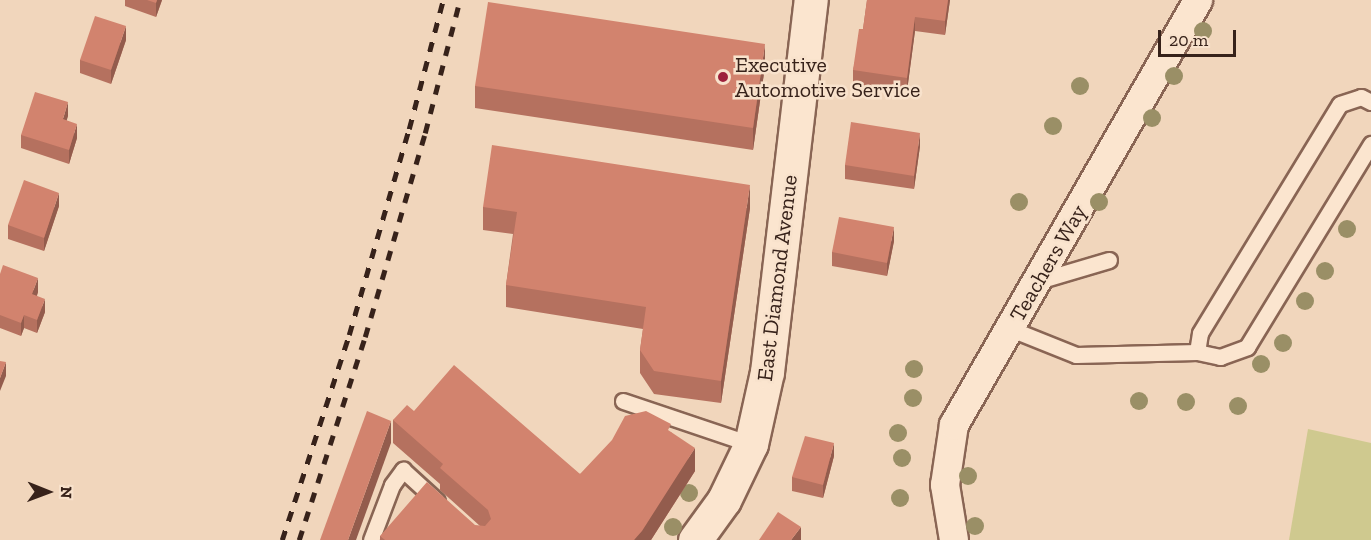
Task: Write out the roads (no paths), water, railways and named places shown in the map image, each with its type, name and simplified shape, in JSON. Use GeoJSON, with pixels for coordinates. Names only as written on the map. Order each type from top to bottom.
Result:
{"type":"FeatureCollection","features":[{"type":"Feature","properties":{"kind":"street","name":"East Diamond Avenue"},"geometry":{"type":"LineString","coordinates":[[695,540],[724,500],[751,444],[767,372],[811,0]]}},
{"type":"Feature","properties":{"kind":"street","name":"Teachers Way"},"geometry":{"type":"LineString","coordinates":[[954,540],[945,485],[954,425],[1011,330],[1198,0]]}},
{"type":"Feature","properties":{"kind":"lane"},"geometry":{"type":"LineString","coordinates":[[1197,352],[1200,333],[1340,104],[1361,97],[1371,102]]}},
{"type":"Feature","properties":{"kind":"lane"},"geometry":{"type":"LineString","coordinates":[[1011,330],[1076,355],[1197,352],[1220,357],[1248,347],[1371,144]]}},
{"type":"Feature","properties":{"kind":"lane"},"geometry":{"type":"LineString","coordinates":[[1038,281],[1109,260]]}},
{"type":"Feature","properties":{"kind":"lane"},"geometry":{"type":"LineString","coordinates":[[623,401],[751,444]]}},
{"type":"Feature","properties":{"kind":"lane"},"geometry":{"type":"LineString","coordinates":[[371,540],[392,485],[404,470],[447,509]]}},
{"type":"Feature","properties":{"kind":"railway"},"geometry":{"type":"LineString","coordinates":[[282,540],[349,335],[409,129],[443,0]]}},
{"type":"Feature","properties":{"kind":"railway"},"geometry":{"type":"LineString","coordinates":[[299,540],[365,337],[425,133],[460,0]]}},
{"type":"Feature","properties":{"kind":"place","name":"Executive Automotive Service"},"geometry":{"type":"Point","coordinates":[723,77]}}]}
